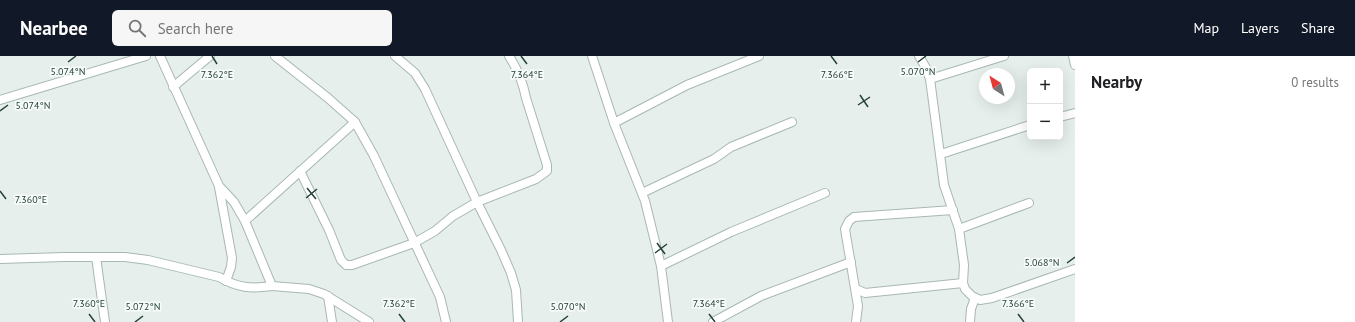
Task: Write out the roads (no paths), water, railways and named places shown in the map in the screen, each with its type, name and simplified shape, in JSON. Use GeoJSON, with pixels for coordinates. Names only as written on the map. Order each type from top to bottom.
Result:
{"type":"FeatureCollection","features":[{"type":"Feature","properties":{"kind":"street"},"geometry":{"type":"LineString","coordinates":[[0,100],[146,56]]}},
{"type":"Feature","properties":{"kind":"street"},"geometry":{"type":"LineString","coordinates":[[160,56],[219,186],[232,258],[231,267],[226,281]]}},
{"type":"Feature","properties":{"kind":"street"},"geometry":{"type":"LineString","coordinates":[[173,87],[210,56]]}},
{"type":"Feature","properties":{"kind":"street"},"geometry":{"type":"LineString","coordinates":[[275,56],[328,98],[355,122],[374,156],[440,297],[446,322]]}},
{"type":"Feature","properties":{"kind":"street"},"geometry":{"type":"LineString","coordinates":[[396,56],[415,74],[425,89],[477,202],[501,250],[511,273],[516,290],[518,322]]}},
{"type":"Feature","properties":{"kind":"street"},"geometry":{"type":"LineString","coordinates":[[300,171],[329,230],[341,260],[346,265],[352,265],[414,243],[435,231],[453,216],[477,202],[536,179],[547,171],[547,165],[519,72],[509,56]]}},
{"type":"Feature","properties":{"kind":"street"},"geometry":{"type":"LineString","coordinates":[[592,56],[614,122],[645,201],[660,266],[668,322]]}},
{"type":"Feature","properties":{"kind":"street"},"geometry":{"type":"LineString","coordinates":[[614,122],[687,85],[759,56]]}},
{"type":"Feature","properties":{"kind":"street"},"geometry":{"type":"LineString","coordinates":[[919,56],[930,79],[944,185],[959,229],[964,265],[963,283],[965,289],[972,296],[980,300],[992,298],[1075,269]]}},
{"type":"Feature","properties":{"kind":"street"},"geometry":{"type":"LineString","coordinates":[[930,79],[1004,56]]}},
{"type":"Feature","properties":{"kind":"street"},"geometry":{"type":"LineString","coordinates":[[1073,56],[1075,65]]}},
{"type":"Feature","properties":{"kind":"street"},"geometry":{"type":"LineString","coordinates":[[1063,116],[1075,114]]}},
{"type":"Feature","properties":{"kind":"street"},"geometry":{"type":"LineString","coordinates":[[245,221],[355,122]]}},
{"type":"Feature","properties":{"kind":"street"},"geometry":{"type":"LineString","coordinates":[[642,193],[714,159],[731,147],[792,122]]}},
{"type":"Feature","properties":{"kind":"street"},"geometry":{"type":"LineString","coordinates":[[940,154],[1027,126]]}},
{"type":"Feature","properties":{"kind":"street"},"geometry":{"type":"LineString","coordinates":[[219,186],[234,202],[245,221],[272,286]]}},
{"type":"Feature","properties":{"kind":"street"},"geometry":{"type":"LineString","coordinates":[[660,266],[731,232],[824,193]]}},
{"type":"Feature","properties":{"kind":"street"},"geometry":{"type":"LineString","coordinates":[[959,229],[1029,203]]}},
{"type":"Feature","properties":{"kind":"street"},"geometry":{"type":"LineString","coordinates":[[856,322],[858,306],[846,229],[849,221],[854,217],[953,210]]}},
{"type":"Feature","properties":{"kind":"street"},"geometry":{"type":"LineString","coordinates":[[96,257],[105,322]]}},
{"type":"Feature","properties":{"kind":"street"},"geometry":{"type":"LineString","coordinates":[[0,259],[125,257],[148,260],[219,277],[240,286],[256,288],[272,286],[309,288],[328,296],[369,322]]}},
{"type":"Feature","properties":{"kind":"street"},"geometry":{"type":"LineString","coordinates":[[713,322],[761,296],[852,262]]}},
{"type":"Feature","properties":{"kind":"street"},"geometry":{"type":"LineString","coordinates":[[856,289],[865,293],[963,283]]}},
{"type":"Feature","properties":{"kind":"street"},"geometry":{"type":"LineString","coordinates":[[328,296],[332,322]]}},
{"type":"Feature","properties":{"kind":"street"},"geometry":{"type":"LineString","coordinates":[[970,322],[971,309],[976,298]]}}]}
